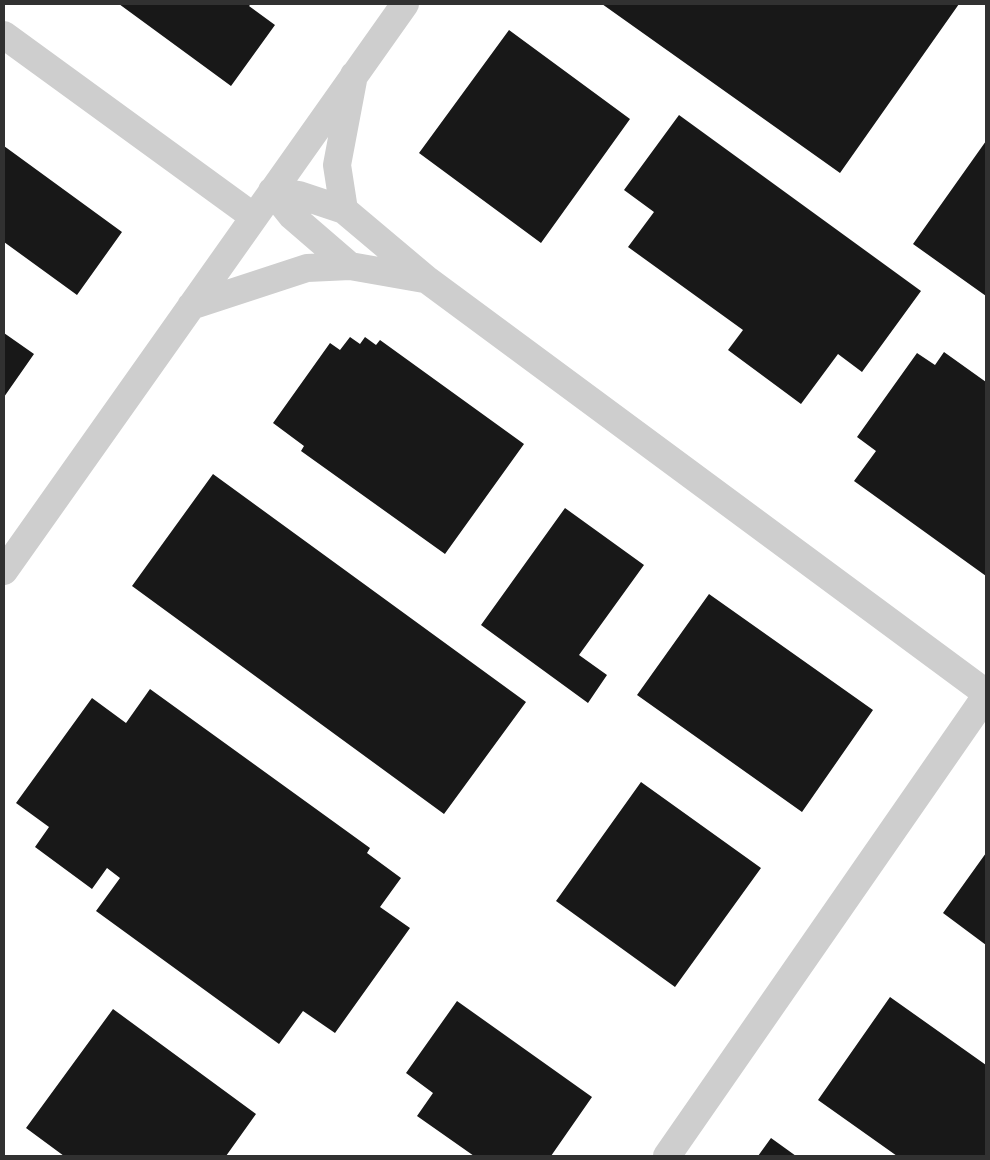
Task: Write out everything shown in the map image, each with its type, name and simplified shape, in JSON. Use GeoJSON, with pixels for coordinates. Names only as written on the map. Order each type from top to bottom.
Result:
{"type":"FeatureCollection","features":[{"type":"Feature","properties":{"kind":"street"},"geometry":{"type":"LineString","coordinates":[[4,571],[405,4]]}},
{"type":"Feature","properties":{"kind":"street"},"geometry":{"type":"LineString","coordinates":[[4,35],[254,217]]}},
{"type":"Feature","properties":{"kind":"street"},"geometry":{"type":"LineString","coordinates":[[344,210],[337,165],[354,75]]}},
{"type":"Feature","properties":{"kind":"street"},"geometry":{"type":"LineString","coordinates":[[272,191],[299,195],[344,210],[426,279],[986,695],[667,1156]]}},
{"type":"Feature","properties":{"kind":"street"},"geometry":{"type":"LineString","coordinates":[[272,191],[292,216],[350,266]]}},
{"type":"Feature","properties":{"kind":"street"},"geometry":{"type":"LineString","coordinates":[[191,306],[307,268],[350,266],[426,279]]}},
{"type":"Feature","properties":{"kind":"building"},"geometry":{"type":"Polygon","coordinates":[[[119,4],[251,4],[249,6],[275,25],[231,86],[119,4]]]}},
{"type":"Feature","properties":{"kind":"building"},"geometry":{"type":"Polygon","coordinates":[[[602,4],[959,4],[840,173],[602,4]]]}},
{"type":"Feature","properties":{"kind":"building"},"geometry":{"type":"Polygon","coordinates":[[[509,30],[630,119],[541,243],[419,153],[509,30]]]}},
{"type":"Feature","properties":{"kind":"building"},"geometry":{"type":"Polygon","coordinates":[[[679,115],[921,291],[862,372],[838,354],[801,404],[728,350],[743,330],[628,247],[654,212],[624,190],[679,115]]]}},
{"type":"Feature","properties":{"kind":"building"},"geometry":{"type":"Polygon","coordinates":[[[986,141],[986,296],[913,244],[986,141]]]}},
{"type":"Feature","properties":{"kind":"building"},"geometry":{"type":"Polygon","coordinates":[[[4,146],[122,232],[77,295],[4,242],[4,146]]]}},
{"type":"Feature","properties":{"kind":"building"},"geometry":{"type":"Polygon","coordinates":[[[4,333],[34,354],[4,397],[4,333]]]}},
{"type":"Feature","properties":{"kind":"building"},"geometry":{"type":"Polygon","coordinates":[[[350,337],[360,344],[365,337],[376,345],[380,340],[524,444],[445,554],[301,451],[304,446],[273,423],[330,343],[340,350],[350,337]]]}},
{"type":"Feature","properties":{"kind":"building"},"geometry":{"type":"Polygon","coordinates":[[[944,352],[986,382],[986,576],[854,481],[876,451],[857,437],[917,353],[935,365],[944,352]]]}},
{"type":"Feature","properties":{"kind":"building"},"geometry":{"type":"Polygon","coordinates":[[[213,474],[526,702],[444,814],[132,586],[213,474]]]}},
{"type":"Feature","properties":{"kind":"building"},"geometry":{"type":"Polygon","coordinates":[[[565,508],[644,565],[579,655],[607,675],[588,703],[481,625],[565,508]]]}},
{"type":"Feature","properties":{"kind":"building"},"geometry":{"type":"Polygon","coordinates":[[[709,594],[873,710],[802,812],[637,695],[709,594]]]}},
{"type":"Feature","properties":{"kind":"building"},"geometry":{"type":"Polygon","coordinates":[[[150,689],[370,848],[367,853],[401,878],[380,907],[410,928],[335,1033],[303,1011],[279,1044],[96,911],[120,878],[107,868],[92,889],[35,847],[49,827],[16,803],[92,698],[126,723],[150,689]]]}},
{"type":"Feature","properties":{"kind":"building"},"geometry":{"type":"Polygon","coordinates":[[[641,782],[761,868],[675,987],[556,901],[641,782]]]}},
{"type":"Feature","properties":{"kind":"building"},"geometry":{"type":"Polygon","coordinates":[[[986,853],[986,945],[943,913],[986,853]]]}},
{"type":"Feature","properties":{"kind":"building"},"geometry":{"type":"Polygon","coordinates":[[[890,997],[986,1065],[986,1156],[897,1156],[818,1100],[890,997]]]}},
{"type":"Feature","properties":{"kind":"building"},"geometry":{"type":"Polygon","coordinates":[[[457,1001],[592,1097],[551,1156],[474,1156],[417,1116],[433,1093],[406,1073],[457,1001]]]}},
{"type":"Feature","properties":{"kind":"building"},"geometry":{"type":"Polygon","coordinates":[[[113,1009],[256,1114],[226,1156],[64,1156],[26,1128],[113,1009]]]}},
{"type":"Feature","properties":{"kind":"building"},"geometry":{"type":"Polygon","coordinates":[[[771,1138],[796,1156],[758,1156],[771,1138]]]}}]}
